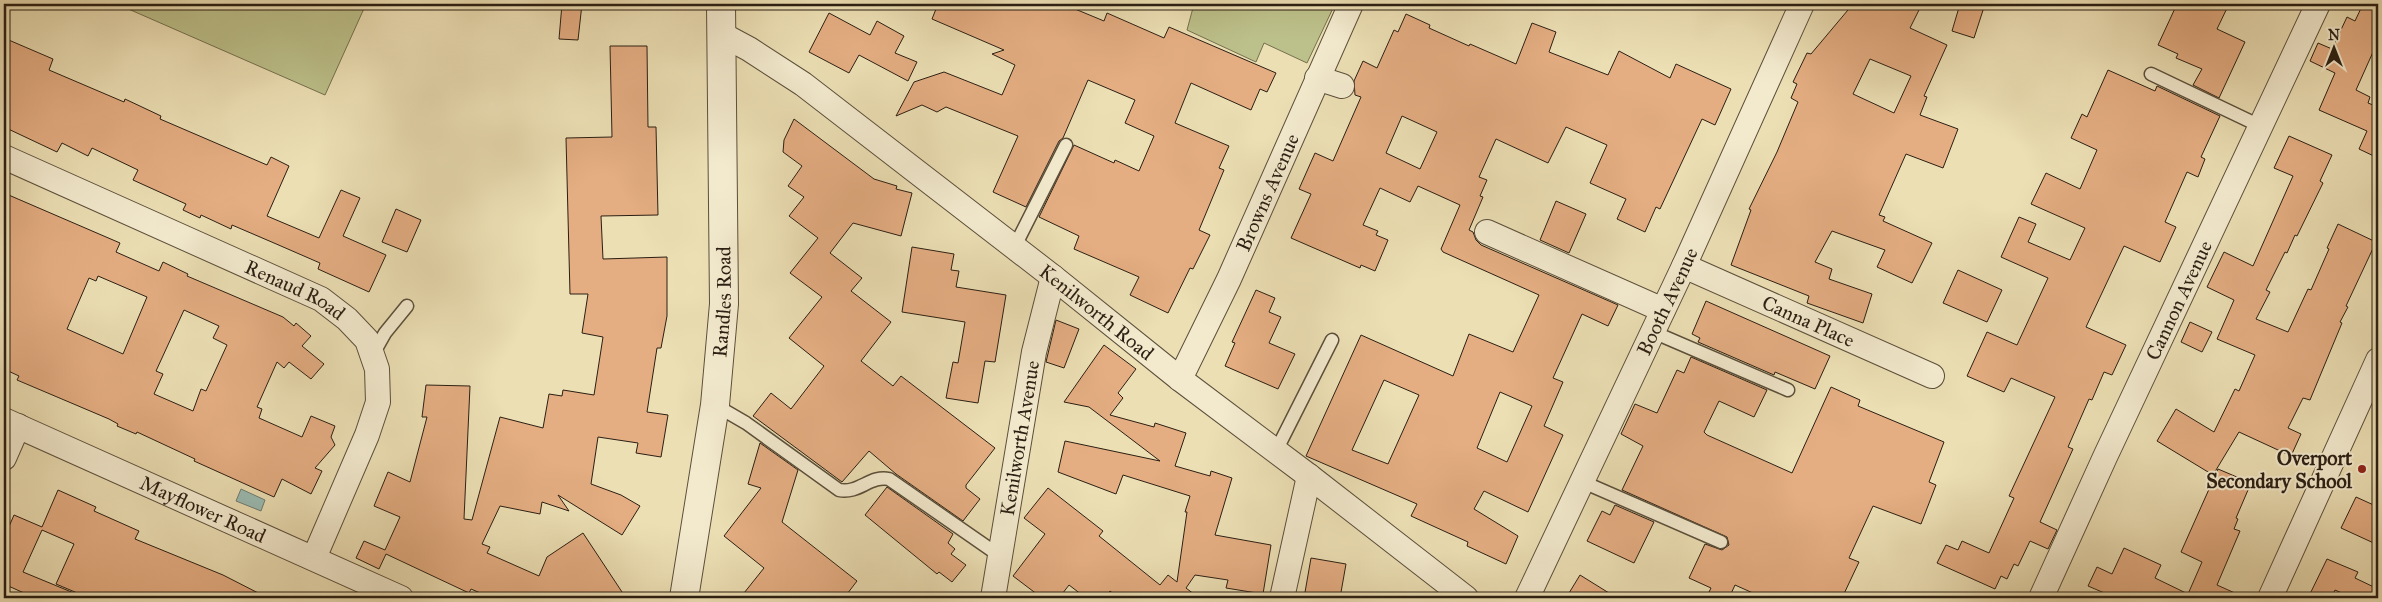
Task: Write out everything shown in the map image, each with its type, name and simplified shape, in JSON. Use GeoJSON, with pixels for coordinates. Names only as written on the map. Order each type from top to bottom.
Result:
{"type":"FeatureCollection","features":[{"type":"Feature","properties":{"kind":"street","name":"Randles Road"},"geometry":{"type":"LineString","coordinates":[[684,598],[715,405],[724,304],[721,4]]}},
{"type":"Feature","properties":{"kind":"street","name":"Browns Avenue"},"geometry":{"type":"LineString","coordinates":[[1180,379],[1229,279],[1351,4]]}},
{"type":"Feature","properties":{"kind":"street","name":"Booth Avenue"},"geometry":{"type":"LineString","coordinates":[[1527,598],[1684,266],[1802,4]]}},
{"type":"Feature","properties":{"kind":"street","name":"Cannon Avenue"},"geometry":{"type":"LineString","coordinates":[[2041,598],[2109,448],[2318,4]]}},
{"type":"Feature","properties":{"kind":"street","name":"Kenilworth Road"},"geometry":{"type":"LineString","coordinates":[[720,34],[749,48],[803,84],[1180,379],[1466,598]]}},
{"type":"Feature","properties":{"kind":"street"},"geometry":{"type":"LineString","coordinates":[[1318,78],[1342,86]]}},
{"type":"Feature","properties":{"kind":"street","name":"Renaud Road"},"geometry":{"type":"LineString","coordinates":[[4,157],[321,299],[347,319],[367,340],[377,369],[378,402],[368,435],[314,558]]}},
{"type":"Feature","properties":{"kind":"street"},"geometry":{"type":"LineString","coordinates":[[1487,232],[1663,310]]}},
{"type":"Feature","properties":{"kind":"street","name":"Canna Place"},"geometry":{"type":"LineString","coordinates":[[1684,266],[1932,376]]}},
{"type":"Feature","properties":{"kind":"street","name":"Kenilworth Avenue"},"geometry":{"type":"LineString","coordinates":[[993,598],[1034,352],[1053,278]]}},
{"type":"Feature","properties":{"kind":"street"},"geometry":{"type":"LineString","coordinates":[[2270,598],[2378,360]]}},
{"type":"Feature","properties":{"kind":"street"},"geometry":{"type":"LineString","coordinates":[[4,458],[11,423]]}},
{"type":"Feature","properties":{"kind":"street","name":"Mayflower Road"},"geometry":{"type":"LineString","coordinates":[[11,423],[401,598]]}},
{"type":"Feature","properties":{"kind":"street"},"geometry":{"type":"LineString","coordinates":[[1282,598],[1309,476]]}},
{"type":"Feature","properties":{"kind":"lane"},"geometry":{"type":"LineString","coordinates":[[2151,74],[2260,126]]}},
{"type":"Feature","properties":{"kind":"lane"},"geometry":{"type":"LineString","coordinates":[[1014,248],[1066,145]]}},
{"type":"Feature","properties":{"kind":"lane"},"geometry":{"type":"LineString","coordinates":[[372,356],[385,334],[407,306]]}},
{"type":"Feature","properties":{"kind":"lane"},"geometry":{"type":"LineString","coordinates":[[1653,332],[1788,390]]}},
{"type":"Feature","properties":{"kind":"lane"},"geometry":{"type":"LineString","coordinates":[[1276,451],[1332,340]]}},
{"type":"Feature","properties":{"kind":"lane"},"geometry":{"type":"LineString","coordinates":[[715,405],[746,423],[839,490],[855,490],[874,479],[889,479],[1000,556]]}},
{"type":"Feature","properties":{"kind":"lane"},"geometry":{"type":"LineString","coordinates":[[1583,482],[1721,542]]}},
{"type":"Feature","properties":{"kind":"green space"},"geometry":{"type":"Polygon","coordinates":[[[117,4],[366,4],[325,95],[117,4]]]}},
{"type":"Feature","properties":{"kind":"green space"},"geometry":{"type":"Polygon","coordinates":[[[1194,4],[1335,4],[1307,63],[1264,43],[1256,62],[1187,30],[1194,4]]]}},
{"type":"Feature","properties":{"kind":"water"},"geometry":{"type":"Polygon","coordinates":[[[241,489],[265,500],[261,511],[236,501],[241,489]]]}},
{"type":"Feature","properties":{"kind":"building"},"geometry":{"type":"Polygon","coordinates":[[[562,4],[582,4],[578,40],[559,39],[562,4]]]}},
{"type":"Feature","properties":{"kind":"building"},"geometry":{"type":"Polygon","coordinates":[[[938,4],[1063,4],[1104,21],[1107,13],[1164,38],[1169,27],[1276,73],[1267,92],[1260,89],[1251,110],[1191,83],[1175,123],[1229,146],[1219,168],[1224,170],[1199,230],[1210,235],[1193,269],[1190,268],[1168,313],[1130,295],[1139,277],[1074,249],[1079,236],[1039,217],[1074,145],[1114,163],[1115,160],[1139,171],[1154,136],[1125,123],[1135,100],[1088,80],[1063,138],[1059,141],[1026,207],[993,192],[1018,136],[946,107],[937,112],[922,105],[896,116],[914,82],[944,72],[1002,95],[1015,65],[992,54],[1004,50],[932,19],[938,4]]]}},
{"type":"Feature","properties":{"kind":"building"},"geometry":{"type":"Polygon","coordinates":[[[1853,4],[1922,4],[1910,28],[1947,45],[1924,96],[1927,97],[1920,115],[1958,129],[1943,168],[1906,154],[1879,215],[1885,217],[1883,221],[1932,243],[1912,283],[1877,267],[1885,250],[1832,231],[1815,262],[1832,269],[1829,279],[1872,294],[1863,323],[1807,303],[1809,296],[1731,265],[1751,210],[1749,209],[1777,152],[1798,102],[1791,98],[1797,84],[1793,82],[1807,53],[1811,54],[1853,4]],[[1870,59],[1853,94],[1894,113],[1911,76],[1870,59]]]}},
{"type":"Feature","properties":{"kind":"building"},"geometry":{"type":"Polygon","coordinates":[[[1960,4],[1985,4],[1974,38],[1952,31],[1960,4]]]}},
{"type":"Feature","properties":{"kind":"building"},"geometry":{"type":"Polygon","coordinates":[[[2177,4],[2229,4],[2217,29],[2245,42],[2219,98],[2193,85],[2202,69],[2176,58],[2178,54],[2158,45],[2177,4]]]}},
{"type":"Feature","properties":{"kind":"building"},"geometry":{"type":"Polygon","coordinates":[[[2363,4],[2378,4],[2378,55],[2373,52],[2356,90],[2370,97],[2368,103],[2378,107],[2378,158],[2359,149],[2367,131],[2319,110],[2335,73],[2310,61],[2318,43],[2332,49],[2347,17],[2355,21],[2363,4]]]}},
{"type":"Feature","properties":{"kind":"building"},"geometry":{"type":"Polygon","coordinates":[[[829,13],[870,35],[877,21],[904,36],[895,53],[917,62],[908,81],[859,55],[849,73],[809,52],[829,13]]]}},
{"type":"Feature","properties":{"kind":"building"},"geometry":{"type":"Polygon","coordinates":[[[1406,14],[1430,25],[1429,28],[1516,64],[1532,23],[1556,32],[1549,52],[1608,75],[1619,51],[1670,78],[1676,64],[1731,89],[1715,125],[1702,119],[1660,209],[1656,207],[1645,232],[1617,219],[1626,199],[1590,183],[1607,145],[1566,127],[1548,163],[1496,139],[1479,177],[1487,180],[1480,196],[1483,197],[1469,230],[1473,232],[1476,240],[1481,245],[1618,305],[1608,326],[1582,314],[1553,378],[1563,382],[1544,426],[1563,435],[1528,512],[1484,491],[1474,509],[1518,536],[1506,564],[1467,546],[1468,542],[1411,516],[1417,504],[1306,456],[1361,335],[1453,376],[1469,334],[1513,352],[1539,295],[1443,252],[1441,249],[1460,205],[1418,186],[1410,202],[1380,188],[1363,225],[1378,231],[1376,235],[1388,240],[1375,271],[1361,265],[1360,268],[1291,238],[1311,194],[1299,189],[1315,153],[1333,161],[1361,97],[1355,95],[1354,81],[1363,61],[1377,68],[1394,30],[1398,32],[1406,14]],[[1402,116],[1386,153],[1420,169],[1437,132],[1402,116]],[[1384,380],[1352,450],[1388,464],[1419,395],[1384,380]],[[1500,392],[1477,448],[1507,462],[1532,406],[1500,392]]]}},
{"type":"Feature","properties":{"kind":"building"},"geometry":{"type":"Polygon","coordinates":[[[4,38],[53,59],[49,70],[124,102],[125,99],[161,116],[160,119],[267,165],[271,157],[289,166],[267,216],[319,238],[341,190],[360,198],[343,236],[386,255],[369,292],[318,269],[320,263],[232,225],[231,229],[201,215],[200,218],[183,210],[186,204],[133,180],[138,170],[92,148],[88,156],[62,143],[57,152],[4,127],[4,38]]]}},
{"type":"Feature","properties":{"kind":"building"},"geometry":{"type":"Polygon","coordinates":[[[610,46],[647,46],[648,127],[656,127],[658,215],[601,216],[603,259],[667,257],[667,316],[661,348],[657,348],[647,412],[668,415],[661,457],[636,453],[638,443],[598,437],[591,484],[621,495],[640,506],[622,535],[558,495],[569,511],[542,502],[540,514],[500,506],[482,544],[490,547],[487,553],[539,576],[547,557],[583,533],[626,598],[492,598],[471,589],[469,593],[386,554],[379,569],[356,558],[364,541],[385,550],[400,517],[374,506],[388,472],[410,482],[427,417],[422,417],[426,385],[470,386],[464,519],[472,520],[500,417],[543,428],[549,394],[562,396],[563,390],[594,395],[603,337],[582,333],[588,294],[570,294],[566,138],[612,137],[610,46]]]}},
{"type":"Feature","properties":{"kind":"building"},"geometry":{"type":"Polygon","coordinates":[[[2108,70],[2155,91],[2157,86],[2220,116],[2201,157],[2205,159],[2198,177],[2187,172],[2165,222],[2176,227],[2160,262],[2124,246],[2086,327],[2126,345],[2112,375],[2104,372],[2092,400],[2089,399],[2068,447],[2073,449],[2040,522],[2057,530],[2048,549],[2030,541],[2018,566],[2014,564],[2007,579],[2001,576],[1995,589],[1937,563],[1946,545],[1958,550],[1962,541],[1989,553],[2014,498],[2009,496],[2055,397],[2011,378],[2004,392],[1967,376],[1987,332],[2017,345],[2048,278],[2001,257],[2019,217],[2036,224],[2028,242],[2070,260],[2085,228],[2031,204],[2046,173],[2080,189],[2097,150],[2071,138],[2082,114],[2087,117],[2108,70]]]}},
{"type":"Feature","properties":{"kind":"building"},"geometry":{"type":"Polygon","coordinates":[[[794,119],[874,179],[897,186],[896,189],[912,193],[901,236],[853,223],[830,253],[862,278],[851,291],[891,322],[861,361],[893,386],[901,376],[995,448],[966,485],[966,488],[980,499],[963,521],[896,474],[869,451],[842,482],[753,416],[771,393],[791,409],[824,366],[789,338],[822,297],[790,273],[818,238],[789,216],[804,197],[788,186],[802,166],[783,152],[784,140],[794,119]]]}},
{"type":"Feature","properties":{"kind":"building"},"geometry":{"type":"Polygon","coordinates":[[[2289,136],[2332,155],[2320,181],[2323,183],[2297,236],[2295,235],[2287,253],[2285,252],[2266,290],[2270,292],[2256,319],[2288,332],[2308,289],[2311,290],[2338,224],[2376,242],[2346,306],[2348,307],[2340,322],[2342,323],[2310,400],[2303,398],[2288,428],[2301,434],[2291,456],[2239,432],[2213,475],[2157,441],[2176,409],[2214,432],[2235,389],[2239,391],[2255,355],[2217,339],[2234,300],[2207,287],[2224,252],[2253,266],[2293,176],[2274,168],[2289,136]]]}},
{"type":"Feature","properties":{"kind":"building"},"geometry":{"type":"Polygon","coordinates":[[[4,193],[120,243],[116,252],[159,271],[163,262],[188,274],[187,276],[283,317],[294,326],[296,323],[311,336],[302,346],[324,364],[311,379],[289,362],[284,368],[277,362],[257,407],[262,409],[259,418],[302,437],[311,416],[335,426],[331,437],[335,445],[315,468],[322,471],[311,494],[282,479],[274,497],[194,461],[195,459],[137,432],[136,434],[117,426],[118,424],[109,419],[17,380],[19,376],[4,369],[4,193]],[[98,276],[96,281],[89,278],[67,329],[123,354],[147,297],[98,276]],[[184,310],[156,371],[163,374],[154,394],[193,411],[201,389],[206,391],[227,345],[213,338],[219,326],[184,310]]]}},
{"type":"Feature","properties":{"kind":"building"},"geometry":{"type":"Polygon","coordinates":[[[1556,201],[1586,214],[1569,253],[1540,240],[1556,201]]]}},
{"type":"Feature","properties":{"kind":"building"},"geometry":{"type":"Polygon","coordinates":[[[396,209],[421,220],[407,252],[382,242],[396,209]]]}},
{"type":"Feature","properties":{"kind":"building"},"geometry":{"type":"Polygon","coordinates":[[[912,247],[954,254],[951,270],[959,271],[956,287],[1006,295],[995,362],[985,361],[978,403],[946,398],[953,362],[958,363],[965,322],[902,312],[912,247]]]}},
{"type":"Feature","properties":{"kind":"building"},"geometry":{"type":"Polygon","coordinates":[[[1958,270],[2002,290],[1987,322],[1943,303],[1958,270]]]}},
{"type":"Feature","properties":{"kind":"building"},"geometry":{"type":"Polygon","coordinates":[[[1256,290],[1275,298],[1269,312],[1281,317],[1269,343],[1295,354],[1278,389],[1225,366],[1235,343],[1232,342],[1256,290]]]}},
{"type":"Feature","properties":{"kind":"building"},"geometry":{"type":"Polygon","coordinates":[[[1706,301],[1830,356],[1815,389],[1775,372],[1774,375],[1698,342],[1700,338],[1692,334],[1706,301]]]}},
{"type":"Feature","properties":{"kind":"building"},"geometry":{"type":"Polygon","coordinates":[[[1056,320],[1079,329],[1064,368],[1046,362],[1056,320]]]}},
{"type":"Feature","properties":{"kind":"building"},"geometry":{"type":"Polygon","coordinates":[[[2190,322],[2212,332],[2202,352],[2181,342],[2190,322]]]}},
{"type":"Feature","properties":{"kind":"building"},"geometry":{"type":"Polygon","coordinates":[[[1104,345],[1136,369],[1118,393],[1123,398],[1110,415],[1154,427],[1155,423],[1186,433],[1175,466],[1210,476],[1211,471],[1232,478],[1215,535],[1271,545],[1263,594],[1226,588],[1228,580],[1195,575],[1186,588],[1199,598],[1119,598],[1110,591],[1104,598],[1086,598],[1069,585],[1059,598],[1042,598],[1013,576],[1045,534],[1024,518],[1048,488],[1103,531],[1099,536],[1160,585],[1168,575],[1177,582],[1187,512],[1185,512],[1190,496],[1123,475],[1116,494],[1058,472],[1065,441],[1160,461],[1089,407],[1064,402],[1104,345]]]}},
{"type":"Feature","properties":{"kind":"building"},"geometry":{"type":"Polygon","coordinates":[[[1691,357],[1767,390],[1754,417],[1719,401],[1704,432],[1792,473],[1831,387],[1860,400],[1858,406],[1944,442],[1929,482],[1936,485],[1921,524],[1873,506],[1849,558],[1859,562],[1842,598],[1764,598],[1735,585],[1729,598],[1706,598],[1711,588],[1689,578],[1705,544],[1722,550],[1729,545],[1727,537],[1622,490],[1643,446],[1621,434],[1635,404],[1657,413],[1677,370],[1684,373],[1691,357]]]}},
{"type":"Feature","properties":{"kind":"building"},"geometry":{"type":"Polygon","coordinates":[[[760,443],[798,470],[782,522],[857,581],[844,598],[740,598],[764,568],[724,536],[761,488],[748,484],[760,443]]]}},
{"type":"Feature","properties":{"kind":"building"},"geometry":{"type":"Polygon","coordinates":[[[2218,469],[2251,483],[2236,518],[2238,519],[2234,529],[2240,531],[2217,585],[2246,598],[2116,598],[2088,586],[2097,567],[2112,574],[2124,548],[2161,565],[2155,578],[2188,594],[2202,562],[2181,552],[2218,469]]]}},
{"type":"Feature","properties":{"kind":"building"},"geometry":{"type":"Polygon","coordinates":[[[887,487],[953,534],[948,543],[955,549],[951,554],[966,565],[952,582],[939,572],[937,574],[865,515],[887,487]]]}},
{"type":"Feature","properties":{"kind":"building"},"geometry":{"type":"Polygon","coordinates":[[[58,490],[96,507],[94,511],[139,531],[135,539],[223,575],[268,598],[89,598],[56,584],[74,544],[42,530],[23,572],[86,598],[35,598],[4,584],[4,538],[14,515],[42,527],[58,490]]]}},
{"type":"Feature","properties":{"kind":"building"},"geometry":{"type":"Polygon","coordinates":[[[2356,497],[2378,507],[2378,545],[2341,528],[2356,497]]]}},
{"type":"Feature","properties":{"kind":"building"},"geometry":{"type":"Polygon","coordinates":[[[1615,505],[1654,522],[1634,563],[1587,541],[1602,511],[1610,515],[1615,505]]]}},
{"type":"Feature","properties":{"kind":"building"},"geometry":{"type":"Polygon","coordinates":[[[1311,558],[1346,564],[1340,598],[1304,598],[1311,558]]]}},
{"type":"Feature","properties":{"kind":"building"},"geometry":{"type":"Polygon","coordinates":[[[2327,559],[2358,572],[2355,578],[2378,589],[2378,598],[2353,598],[2335,590],[2331,598],[2308,598],[2327,559]]]}},
{"type":"Feature","properties":{"kind":"building"},"geometry":{"type":"Polygon","coordinates":[[[1580,575],[1617,598],[1566,598],[1580,575]]]}},
{"type":"Feature","properties":{"kind":"place","name":"Overport Secondary School"},"geometry":{"type":"Point","coordinates":[2362,469]}}]}
